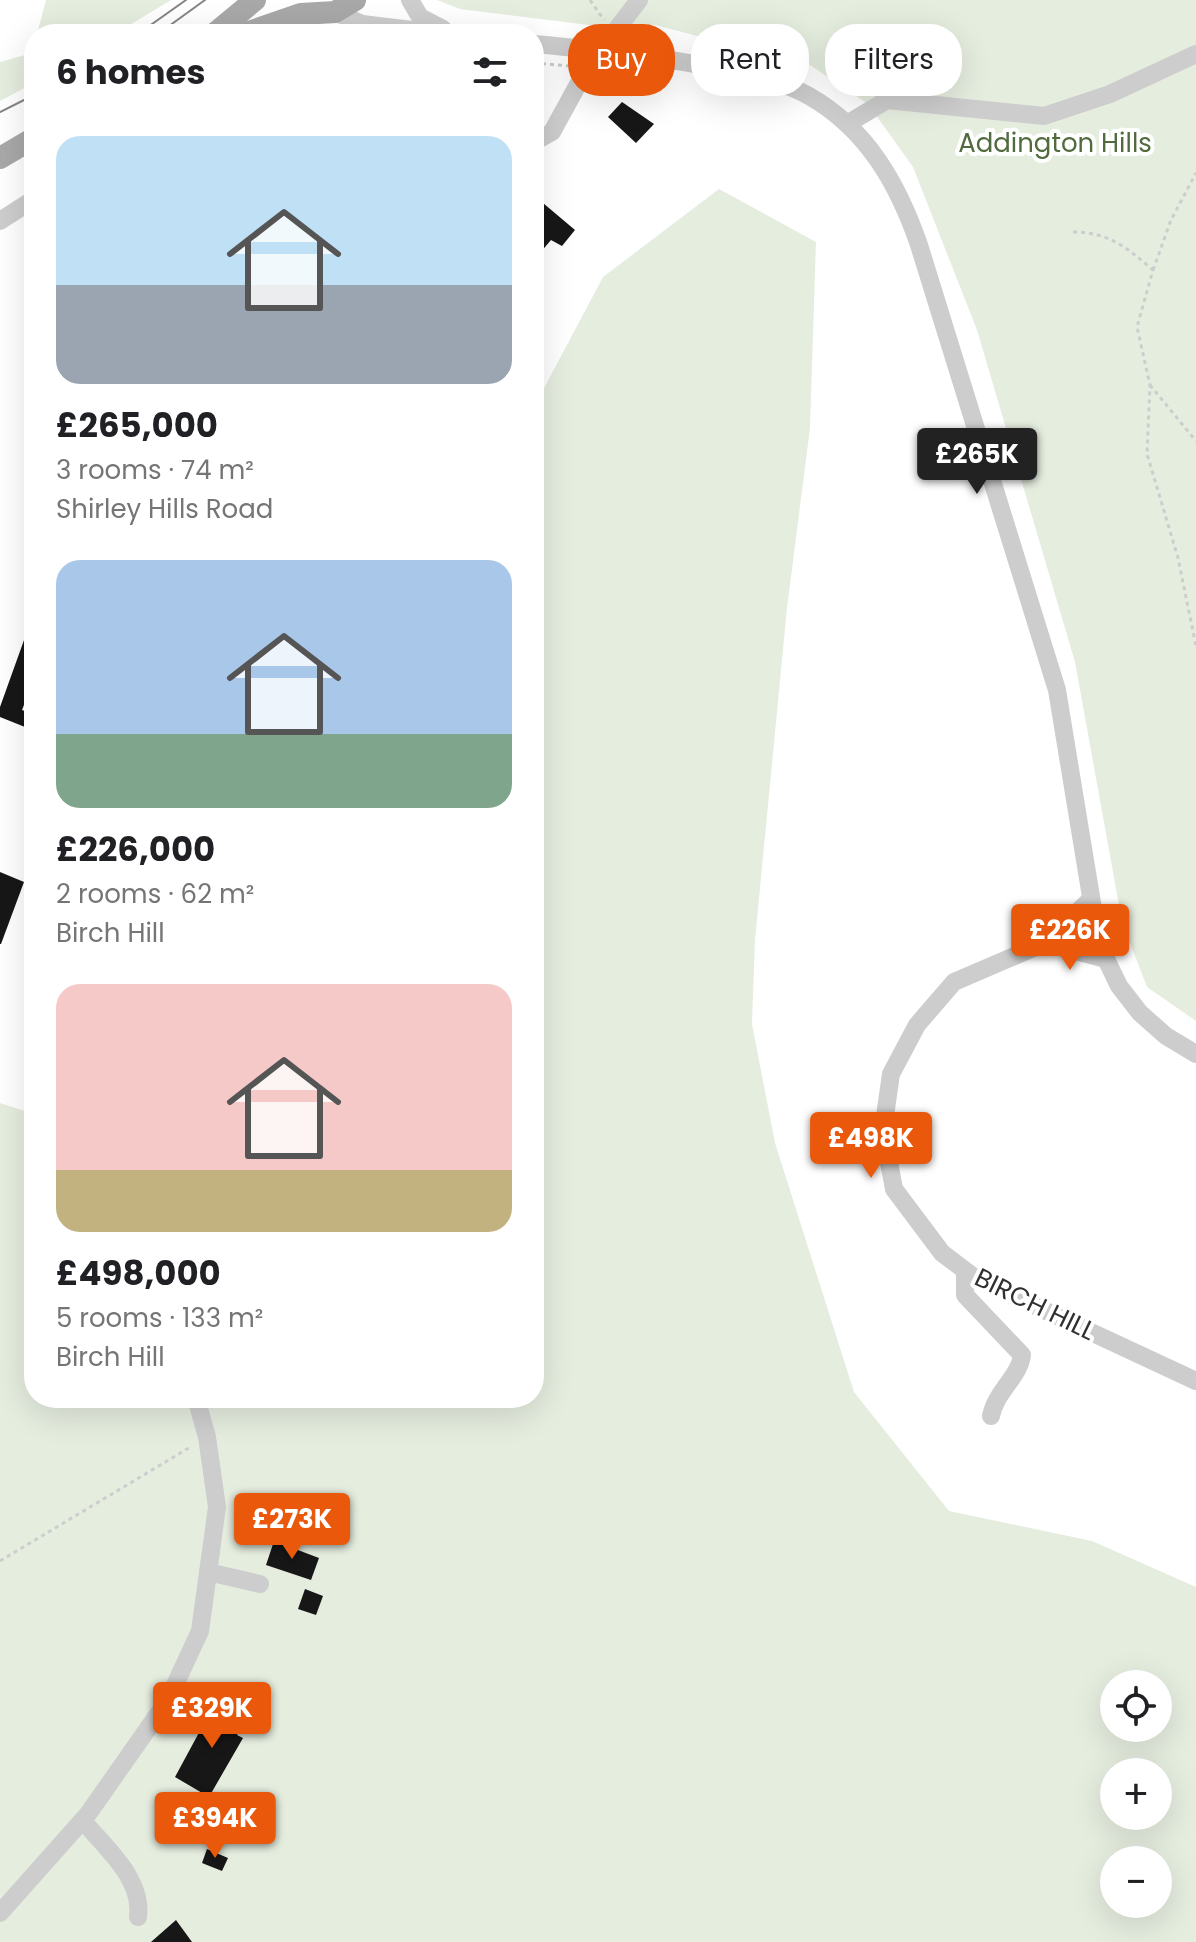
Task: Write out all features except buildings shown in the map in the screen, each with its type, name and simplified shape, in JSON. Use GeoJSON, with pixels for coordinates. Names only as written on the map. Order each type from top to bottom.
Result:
{"type":"FeatureCollection","features":[{"type":"Feature","properties":{"kind":"main road"},"geometry":{"type":"LineString","coordinates":[[226,24],[255,0]]}},
{"type":"Feature","properties":{"kind":"main road"},"geometry":{"type":"LineString","coordinates":[[263,24],[296,7],[335,12],[355,0]]}},
{"type":"Feature","properties":{"kind":"main road"},"geometry":{"type":"LineString","coordinates":[[0,158],[24,144]]}},
{"type":"Feature","properties":{"kind":"street"},"geometry":{"type":"LineString","coordinates":[[410,0],[420,17],[434,24]]}},
{"type":"Feature","properties":{"kind":"street"},"geometry":{"type":"LineString","coordinates":[[622,24],[639,0]]}},
{"type":"Feature","properties":{"kind":"street"},"geometry":{"type":"LineString","coordinates":[[335,12],[362,24]]}},
{"type":"Feature","properties":{"kind":"street"},"geometry":{"type":"LineString","coordinates":[[544,44],[568,43]]}},
{"type":"Feature","properties":{"kind":"street"},"geometry":{"type":"LineString","coordinates":[[847,124],[887,100],[1044,116],[1110,94],[1196,54]]}},
{"type":"Feature","properties":{"kind":"street"},"geometry":{"type":"LineString","coordinates":[[675,57],[767,79],[808,95],[847,124],[885,169],[903,201],[1014,543],[1057,690],[1091,899],[1106,959],[1119,986],[1140,1013],[1166,1036],[1196,1054]]}},
{"type":"Feature","properties":{"kind":"street"},"geometry":{"type":"LineString","coordinates":[[544,136],[552,132],[572,96]]}},
{"type":"Feature","properties":{"kind":"street"},"geometry":{"type":"LineString","coordinates":[[0,221],[24,205]]}},
{"type":"Feature","properties":{"kind":"street","name":"BIRCH HILL"},"geometry":{"type":"LineString","coordinates":[[1091,899],[1045,943],[954,982],[917,1025],[891,1074],[883,1130],[894,1189],[942,1253],[965,1271],[1196,1381]]}},
{"type":"Feature","properties":{"kind":"street"},"geometry":{"type":"LineString","coordinates":[[1045,943],[1106,959]]}},
{"type":"Feature","properties":{"kind":"street"},"geometry":{"type":"LineString","coordinates":[[965,1271],[965,1295],[1022,1355],[1022,1362],[998,1393],[991,1416]]}},
{"type":"Feature","properties":{"kind":"street"},"geometry":{"type":"LineString","coordinates":[[0,1913],[83,1821],[168,1700],[200,1631],[217,1507],[207,1437],[199,1408]]}},
{"type":"Feature","properties":{"kind":"street"},"geometry":{"type":"LineString","coordinates":[[208,1572],[260,1584]]}},
{"type":"Feature","properties":{"kind":"street"},"geometry":{"type":"LineString","coordinates":[[83,1821],[132,1880],[140,1902],[138,1917]]}},
{"type":"Feature","properties":{"kind":"path"},"geometry":{"type":"LineString","coordinates":[[590,0],[601,24]]}},
{"type":"Feature","properties":{"kind":"path"},"geometry":{"type":"LineString","coordinates":[[544,64],[568,66]]}},
{"type":"Feature","properties":{"kind":"path"},"geometry":{"type":"LineString","coordinates":[[1196,173],[1171,220],[1137,327],[1150,385],[1147,454],[1178,558],[1196,646]]}},
{"type":"Feature","properties":{"kind":"path"},"geometry":{"type":"LineString","coordinates":[[1073,232],[1097,232],[1119,242],[1153,270]]}},
{"type":"Feature","properties":{"kind":"path"},"geometry":{"type":"LineString","coordinates":[[1150,385],[1196,441]]}},
{"type":"Feature","properties":{"kind":"path"},"geometry":{"type":"LineString","coordinates":[[0,1561],[207,1437]]}},
{"type":"Feature","properties":{"kind":"green space"},"geometry":{"type":"Polygon","coordinates":[[[46,0],[171,0],[131,24],[40,24],[46,0]]]}},
{"type":"Feature","properties":{"kind":"green space","name":"Addington Hills"},"geometry":{"type":"Polygon","coordinates":[[[437,0],[1196,0],[1196,1021],[1147,987],[1122,922],[1075,662],[977,330],[913,167],[868,104],[856,96],[962,96],[962,24],[825,24],[825,75],[809,65],[809,24],[691,24],[691,34],[675,30],[675,24],[581,24],[460,9],[437,0]]]}},
{"type":"Feature","properties":{"kind":"green space"},"geometry":{"type":"Polygon","coordinates":[[[24,55],[24,88],[0,101],[0,62],[24,55]]]}},
{"type":"Feature","properties":{"kind":"green space"},"geometry":{"type":"Polygon","coordinates":[[[719,189],[816,242],[810,428],[787,608],[755,940],[752,1024],[775,1143],[854,1392],[949,1511],[1092,1541],[1196,1587],[1196,1942],[0,1942],[0,1103],[24,1111],[24,1408],[544,1408],[544,388],[603,277],[719,189]]]}},
{"type":"Feature","properties":{"kind":"tram line"},"geometry":{"type":"LineString","coordinates":[[152,24],[186,0]]}},
{"type":"Feature","properties":{"kind":"tram line"},"geometry":{"type":"LineString","coordinates":[[172,24],[205,0]]}},
{"type":"Feature","properties":{"kind":"tram line"},"geometry":{"type":"LineString","coordinates":[[0,112],[24,100]]}}]}
